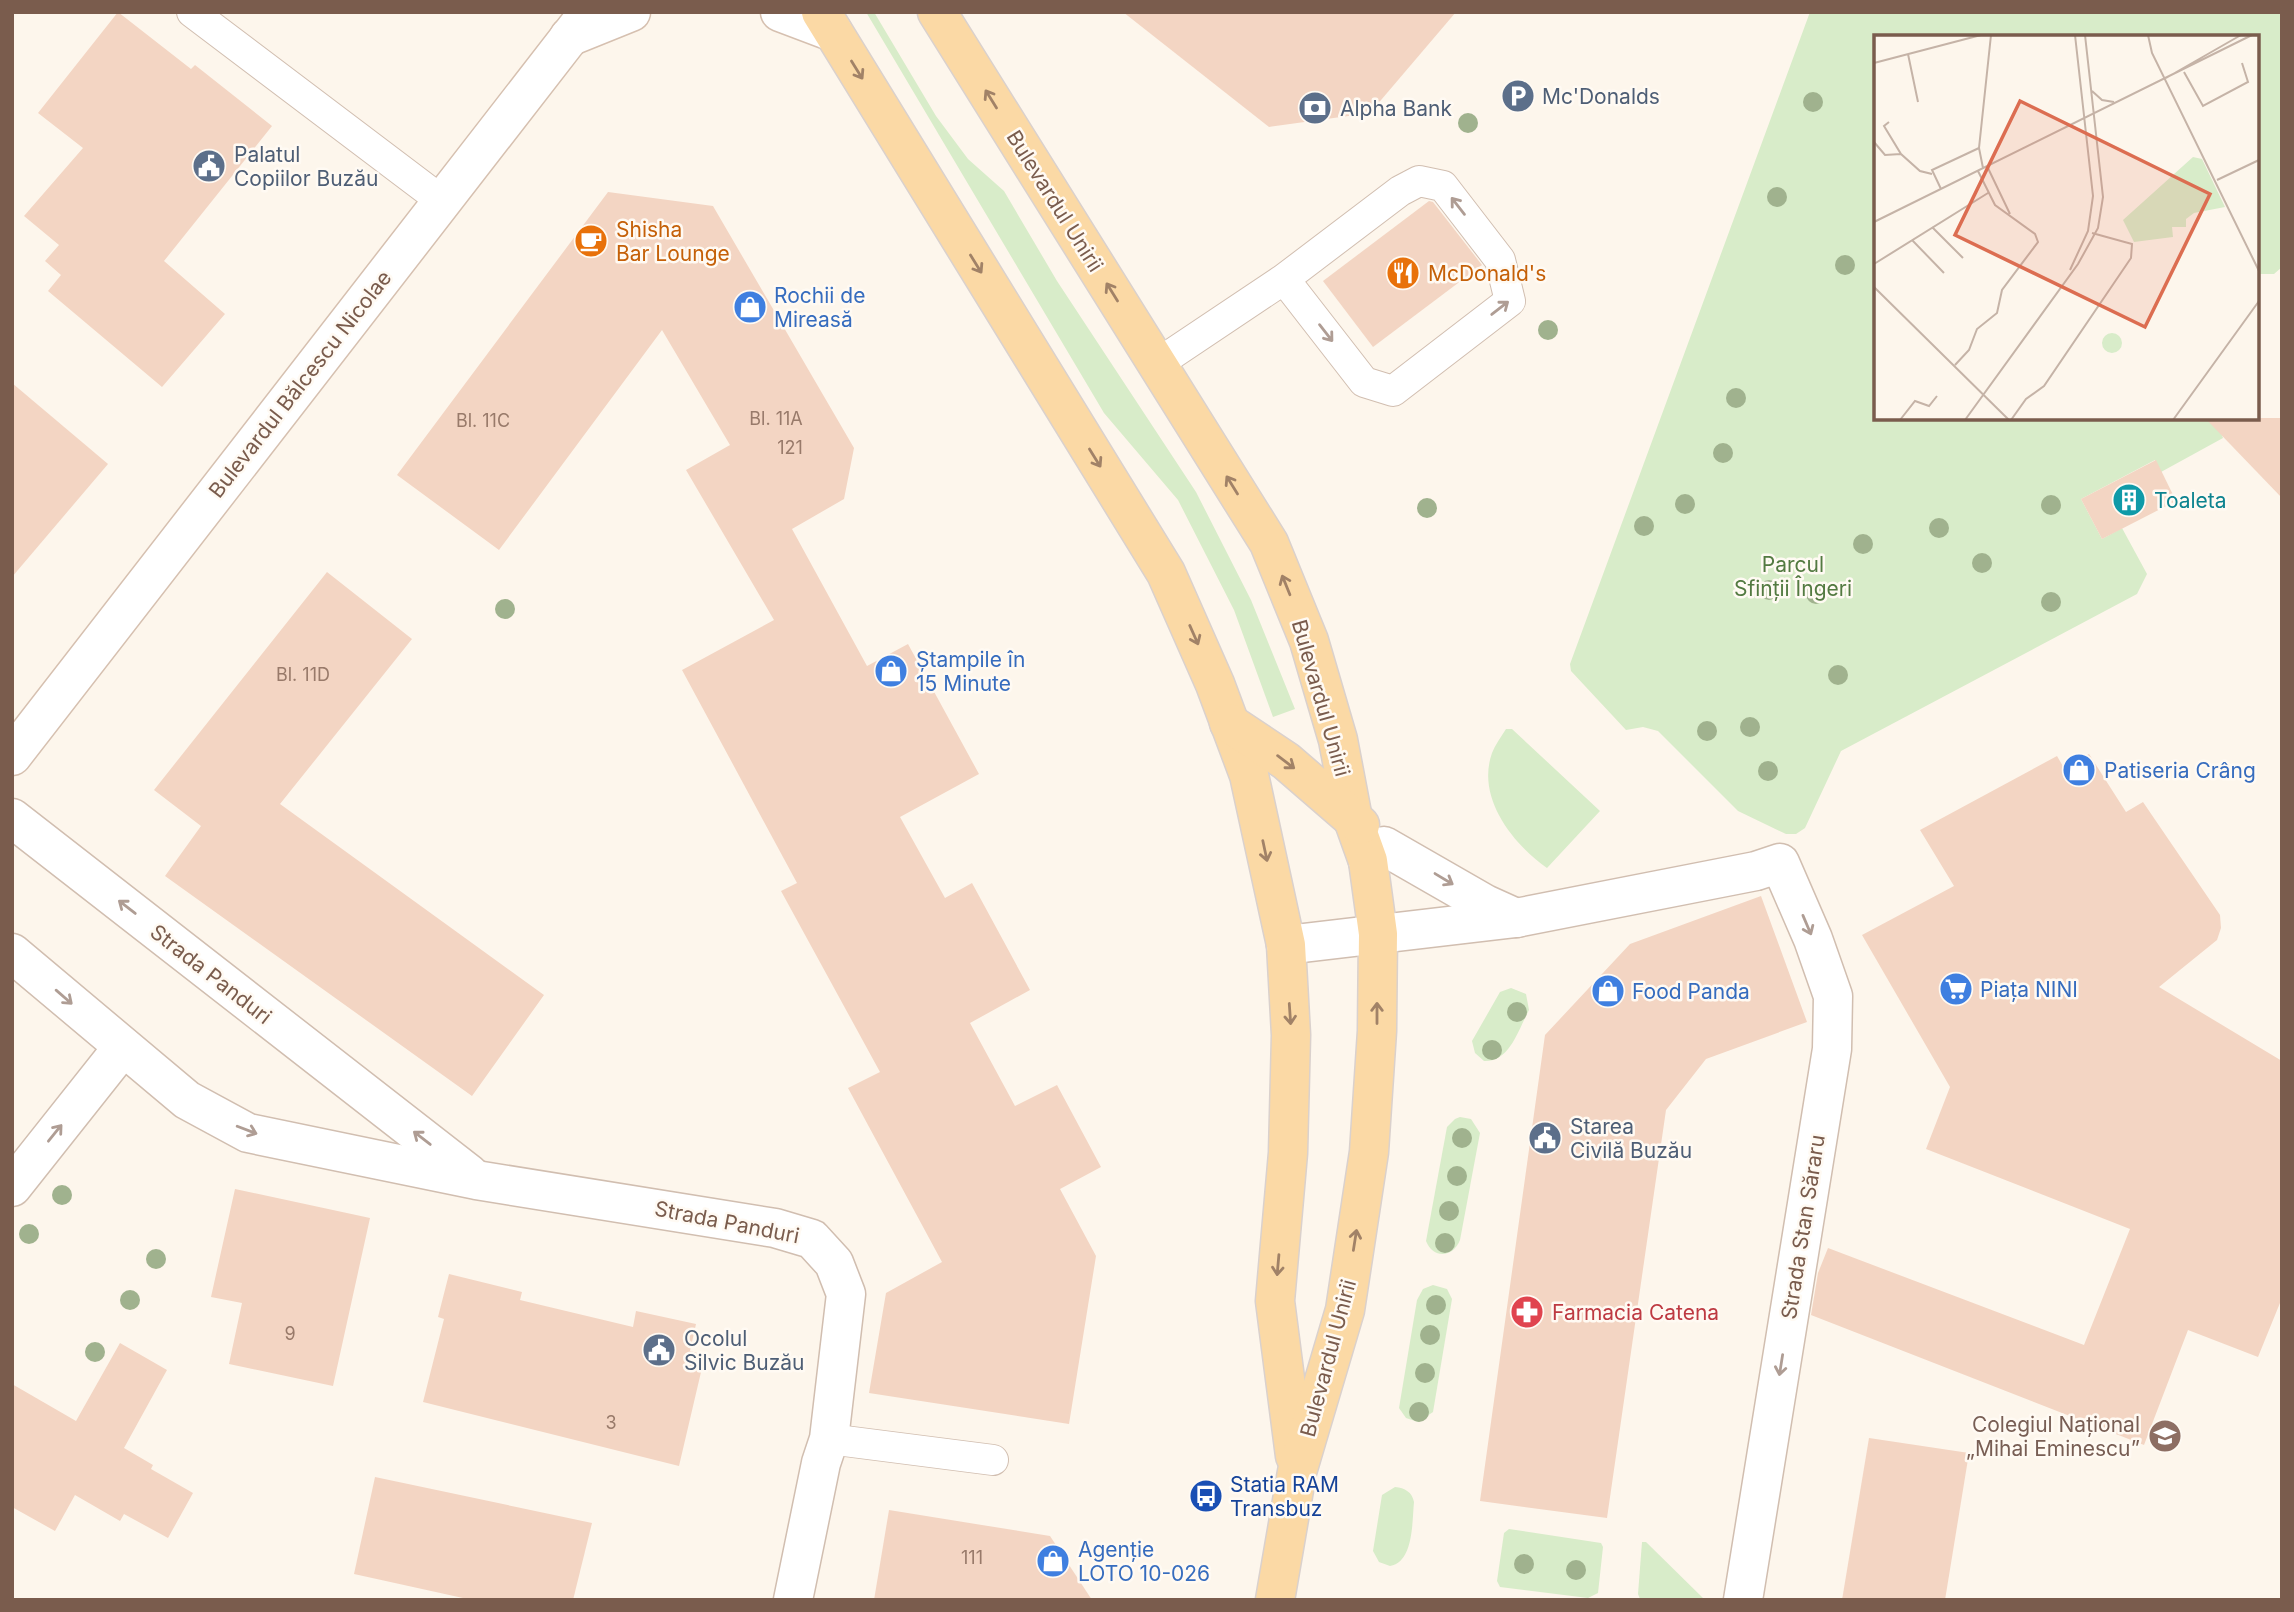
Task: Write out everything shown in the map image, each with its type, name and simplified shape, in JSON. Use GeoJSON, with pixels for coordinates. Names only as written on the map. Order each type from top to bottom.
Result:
{"type":"FeatureCollection","features":[{"type":"Feature","properties":{"kind":"main road","name":"Bulevardul Unirii"},"geometry":{"type":"LineString","coordinates":[[937,12],[1269,542],[1309,641],[1338,740],[1353,819],[1376,853],[1377,1031],[1369,1152],[1345,1310],[1297,1472],[1275,1600]]}},
{"type":"Feature","properties":{"kind":"main road","name":"Bulevardul Unirii"},"geometry":{"type":"LineString","coordinates":[[827,22],[1166,573],[1215,684],[1249,775],[1286,946],[1291,1035],[1288,1153],[1275,1301],[1297,1472]]}},
{"type":"Feature","properties":{"kind":"main road"},"geometry":{"type":"LineString","coordinates":[[1229,723],[1286,761],[1353,819]]}},
{"type":"Feature","properties":{"kind":"street"},"geometry":{"type":"LineString","coordinates":[[579,25],[631,12]]}},
{"type":"Feature","properties":{"kind":"street"},"geometry":{"type":"LineString","coordinates":[[780,12],[827,22]]}},
{"type":"Feature","properties":{"kind":"street","name":"Bulevardul Bălcescu Nicolae"},"geometry":{"type":"LineString","coordinates":[[12,756],[579,25]]}},
{"type":"Feature","properties":{"kind":"street","name":"Strada Panduri"},"geometry":{"type":"LineString","coordinates":[[12,818],[476,1180]]}},
{"type":"Feature","properties":{"kind":"street"},"geometry":{"type":"LineString","coordinates":[[1376,853],[1516,918]]}},
{"type":"Feature","properties":{"kind":"street","name":"Strada Stan Săraru"},"geometry":{"type":"LineString","coordinates":[[1516,918],[1756,872],[1780,863],[1813,939],[1833,996],[1832,1049],[1743,1600]]}},
{"type":"Feature","properties":{"kind":"street"},"geometry":{"type":"LineString","coordinates":[[1286,946],[1516,918]]}},
{"type":"Feature","properties":{"kind":"street","name":"Strada Panduri"},"geometry":{"type":"LineString","coordinates":[[12,953],[187,1100],[248,1132],[476,1180],[738,1221],[812,1239],[834,1263],[846,1294],[829,1438],[821,1463],[793,1600]]}},
{"type":"Feature","properties":{"kind":"street"},"geometry":{"type":"LineString","coordinates":[[12,1186],[123,1047]]}},
{"type":"Feature","properties":{"kind":"lane"},"geometry":{"type":"LineString","coordinates":[[192,12],[442,201]]}},
{"type":"Feature","properties":{"kind":"lane"},"geometry":{"type":"LineString","coordinates":[[1157,364],[1284,279],[1400,191],[1419,181],[1443,186],[1500,260],[1510,301],[1393,391],[1364,382],[1284,279]]}},
{"type":"Feature","properties":{"kind":"lane"},"geometry":{"type":"LineString","coordinates":[[829,1438],[993,1460]]}},
{"type":"Feature","properties":{"kind":"green space"},"geometry":{"type":"Polygon","coordinates":[[[866,12],[874,12],[936,116],[968,159],[1004,191],[1057,281],[1196,492],[1251,600],[1295,709],[1273,717],[1234,610],[1178,500],[1104,413],[866,12]]]}},
{"type":"Feature","properties":{"kind":"green space","name":"Parcul Sfinții Îngeri"},"geometry":{"type":"Polygon","coordinates":[[[1810,12],[2282,12],[2282,267],[2274,274],[2259,274],[2259,35],[1874,35],[1874,420],[2216,420],[2223,438],[2161,472],[2155,460],[2081,499],[2102,539],[2122,528],[2147,574],[2137,594],[1841,751],[1805,828],[1796,834],[1786,834],[1738,811],[1658,731],[1643,727],[1626,730],[1571,671],[1570,664],[1810,12]]]}},
{"type":"Feature","properties":{"kind":"green space"},"geometry":{"type":"Polygon","coordinates":[[[1506,729],[1512,729],[1600,811],[1547,868],[1510,833],[1493,803],[1488,770],[1493,750],[1506,729]]]}},
{"type":"Feature","properties":{"kind":"green space"},"geometry":{"type":"Polygon","coordinates":[[[1511,988],[1526,994],[1529,1010],[1507,1051],[1493,1060],[1484,1061],[1475,1053],[1472,1041],[1500,992],[1511,988]]]}},
{"type":"Feature","properties":{"kind":"green space"},"geometry":{"type":"Polygon","coordinates":[[[1460,1117],[1471,1119],[1480,1133],[1460,1240],[1453,1250],[1443,1254],[1433,1251],[1426,1241],[1447,1127],[1460,1117]]]}},
{"type":"Feature","properties":{"kind":"green space"},"geometry":{"type":"Polygon","coordinates":[[[1433,1285],[1447,1289],[1452,1299],[1433,1412],[1418,1422],[1406,1418],[1399,1408],[1417,1300],[1423,1289],[1433,1285]]]}},
{"type":"Feature","properties":{"kind":"green space"},"geometry":{"type":"Polygon","coordinates":[[[1395,1487],[1408,1491],[1414,1502],[1408,1549],[1398,1563],[1390,1566],[1379,1562],[1373,1551],[1382,1495],[1395,1487]]]}},
{"type":"Feature","properties":{"kind":"green space"},"geometry":{"type":"Polygon","coordinates":[[[1509,1529],[1601,1543],[1603,1547],[1598,1593],[1588,1598],[1500,1587],[1497,1581],[1504,1533],[1509,1529]]]}},
{"type":"Feature","properties":{"kind":"green space"},"geometry":{"type":"Polygon","coordinates":[[[1642,1542],[1646,1542],[1705,1600],[1640,1599],[1638,1594],[1642,1542]]]}},
{"type":"Feature","properties":{"kind":"building"},"geometry":{"type":"Polygon","coordinates":[[[118,12],[191,69],[195,65],[272,126],[164,261],[225,314],[162,387],[48,291],[61,275],[45,261],[59,245],[24,216],[83,148],[38,113],[118,12]]]}},
{"type":"Feature","properties":{"kind":"building"},"geometry":{"type":"Polygon","coordinates":[[[1123,12],[1456,12],[1370,113],[1269,127],[1123,12]]]}},
{"type":"Feature","properties":{"kind":"building"},"geometry":{"type":"Polygon","coordinates":[[[608,192],[713,206],[854,448],[844,499],[792,529],[867,666],[908,644],[979,774],[900,817],[945,898],[972,883],[1030,990],[970,1023],[1015,1106],[1057,1085],[1101,1167],[1060,1189],[1096,1256],[1069,1424],[869,1393],[886,1293],[942,1262],[848,1088],[880,1072],[781,891],[797,883],[682,670],[774,620],[686,470],[730,445],[662,330],[499,550],[397,475],[608,192]]]}},
{"type":"Feature","properties":{"kind":"building","name":"McDonald's"},"geometry":{"type":"Polygon","coordinates":[[[1429,201],[1433,202],[1482,265],[1373,347],[1323,281],[1429,201]]]}},
{"type":"Feature","properties":{"kind":"building"},"geometry":{"type":"Polygon","coordinates":[[[12,383],[108,464],[12,577],[12,383]]]}},
{"type":"Feature","properties":{"kind":"building"},"geometry":{"type":"Polygon","coordinates":[[[2282,418],[2282,498],[2207,420],[2282,418]]]}},
{"type":"Feature","properties":{"kind":"building","name":"Toaleta"},"geometry":{"type":"Polygon","coordinates":[[[2156,460],[2176,501],[2102,539],[2081,499],[2156,460]]]}},
{"type":"Feature","properties":{"kind":"building"},"geometry":{"type":"Polygon","coordinates":[[[327,572],[412,639],[280,804],[544,995],[472,1096],[165,876],[201,826],[154,790],[327,572]]]}},
{"type":"Feature","properties":{"kind":"building"},"geometry":{"type":"Polygon","coordinates":[[[2089,754],[2126,812],[2143,802],[2220,915],[2221,928],[2217,940],[2159,987],[2282,1061],[2282,1298],[2258,1357],[2188,1330],[2144,1445],[1811,1315],[1818,1273],[1828,1248],[2084,1345],[2130,1229],[1926,1149],[1950,1087],[1862,935],[1954,886],[1920,830],[2057,756],[2064,768],[2089,754]]]}},
{"type":"Feature","properties":{"kind":"building"},"geometry":{"type":"Polygon","coordinates":[[[1761,896],[1807,1022],[1706,1059],[1666,1110],[1607,1518],[1480,1501],[1545,1035],[1630,944],[1761,896]]]}},
{"type":"Feature","properties":{"kind":"building"},"geometry":{"type":"Polygon","coordinates":[[[235,1189],[370,1218],[333,1386],[229,1364],[242,1303],[211,1297],[235,1189]]]}},
{"type":"Feature","properties":{"kind":"building"},"geometry":{"type":"Polygon","coordinates":[[[449,1274],[522,1292],[520,1300],[633,1327],[636,1311],[696,1324],[690,1351],[705,1355],[679,1466],[423,1402],[444,1319],[438,1317],[449,1274]]]}},
{"type":"Feature","properties":{"kind":"building"},"geometry":{"type":"Polygon","coordinates":[[[120,1343],[167,1370],[124,1448],[153,1465],[151,1469],[193,1493],[168,1538],[124,1514],[120,1521],[75,1495],[55,1531],[12,1507],[12,1384],[76,1421],[120,1343]]]}},
{"type":"Feature","properties":{"kind":"building"},"geometry":{"type":"Polygon","coordinates":[[[1869,1438],[1969,1453],[1945,1600],[1842,1600],[1869,1438]]]}},
{"type":"Feature","properties":{"kind":"building"},"geometry":{"type":"Polygon","coordinates":[[[375,1477],[592,1523],[573,1600],[472,1600],[354,1574],[375,1477]]]}},
{"type":"Feature","properties":{"kind":"building"},"geometry":{"type":"Polygon","coordinates":[[[889,1510],[1050,1536],[1092,1600],[874,1600],[889,1510]]]}},
{"type":"Feature","properties":{"kind":"place","name":"Mc'Donalds"},"geometry":{"type":"Point","coordinates":[1518,96]}},
{"type":"Feature","properties":{"kind":"place","name":"Alpha Bank"},"geometry":{"type":"Point","coordinates":[1315,108]}},
{"type":"Feature","properties":{"kind":"place","name":"Palatul Copiilor Buzău"},"geometry":{"type":"Point","coordinates":[209,166]}},
{"type":"Feature","properties":{"kind":"place","name":"Shisha Bar Lounge"},"geometry":{"type":"Point","coordinates":[591,241]}},
{"type":"Feature","properties":{"kind":"place","name":"McDonald's"},"geometry":{"type":"Point","coordinates":[1403,273]}},
{"type":"Feature","properties":{"kind":"place","name":"Rochii de Mireasă"},"geometry":{"type":"Point","coordinates":[750,307]}},
{"type":"Feature","properties":{"kind":"place","name":"Toaleta"},"geometry":{"type":"Point","coordinates":[2129,500]}},
{"type":"Feature","properties":{"kind":"place","name":"Ștampile în 15 Minute"},"geometry":{"type":"Point","coordinates":[891,671]}},
{"type":"Feature","properties":{"kind":"place","name":"Patiseria Crâng"},"geometry":{"type":"Point","coordinates":[2079,770]}},
{"type":"Feature","properties":{"kind":"place","name":"Piața NINI"},"geometry":{"type":"Point","coordinates":[1956,989]}},
{"type":"Feature","properties":{"kind":"place","name":"Food Panda"},"geometry":{"type":"Point","coordinates":[1608,991]}},
{"type":"Feature","properties":{"kind":"place","name":"Starea Civilă Buzău"},"geometry":{"type":"Point","coordinates":[1545,1138]}},
{"type":"Feature","properties":{"kind":"place","name":"Farmacia Catena"},"geometry":{"type":"Point","coordinates":[1527,1312]}},
{"type":"Feature","properties":{"kind":"place","name":"Ocolul Silvic Buzău"},"geometry":{"type":"Point","coordinates":[659,1350]}},
{"type":"Feature","properties":{"kind":"place","name":"Colegiul Național „Mihai Eminescu”"},"geometry":{"type":"Point","coordinates":[2165,1436]}},
{"type":"Feature","properties":{"kind":"place","name":"Statia RAM Transbuz"},"geometry":{"type":"Point","coordinates":[1206,1496]}},
{"type":"Feature","properties":{"kind":"place","name":"Agenție LOTO 10-026"},"geometry":{"type":"Point","coordinates":[1053,1561]}}]}
